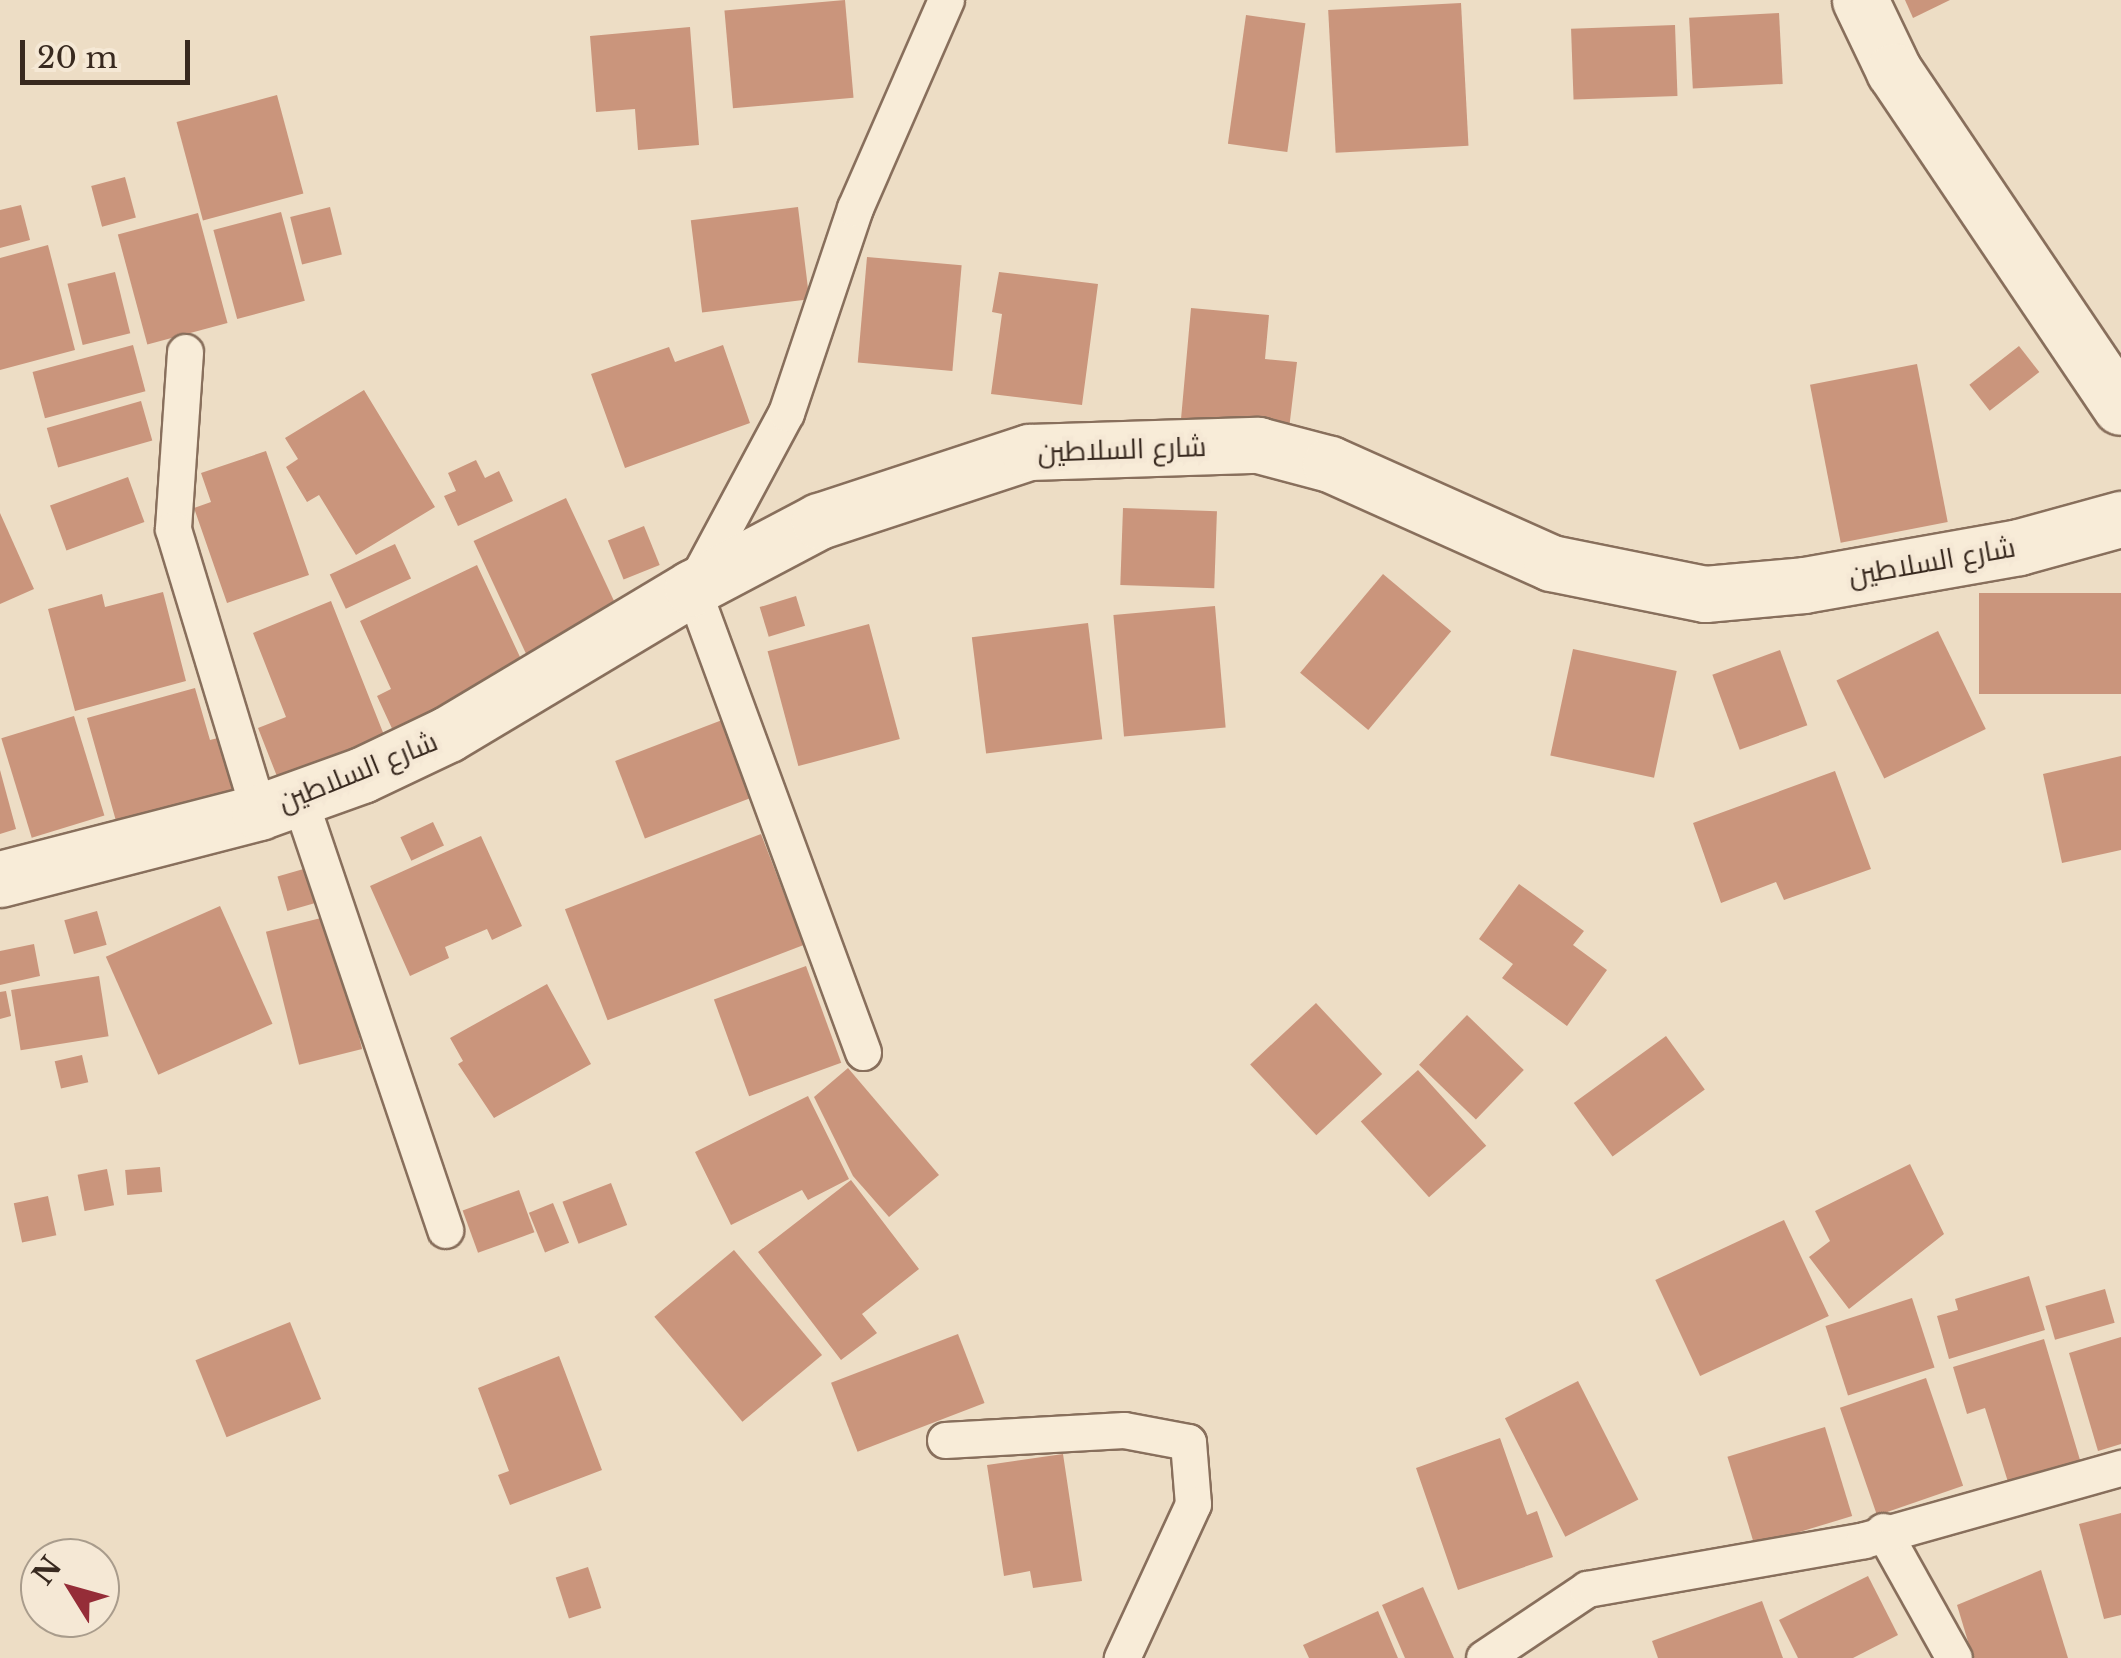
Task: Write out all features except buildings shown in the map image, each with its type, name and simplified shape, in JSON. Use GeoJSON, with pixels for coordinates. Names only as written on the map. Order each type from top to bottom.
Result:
{"type":"FeatureCollection","features":[{"type":"Feature","properties":{"kind":"main road"},"geometry":{"type":"LineString","coordinates":[[1860,0],[1894,71],[2121,407]]}},
{"type":"Feature","properties":{"kind":"main road","name":"شارع السلاطين"},"geometry":{"type":"LineString","coordinates":[[0,878],[279,805],[448,734],[692,588],[855,506],[1029,452],[1258,445],[1330,464],[1551,563],[1705,594],[1804,585],[2020,547],[2121,518]]}},
{"type":"Feature","properties":{"kind":"lane"},"geometry":{"type":"LineString","coordinates":[[863,1052],[692,588],[786,413],[855,208],[946,0]]}},
{"type":"Feature","properties":{"kind":"lane"},"geometry":{"type":"LineString","coordinates":[[185,352],[173,529],[445,1230]]}},
{"type":"Feature","properties":{"kind":"lane"},"geometry":{"type":"LineString","coordinates":[[945,1440],[1124,1430],[1188,1442],[1193,1504],[1122,1658]]}},
{"type":"Feature","properties":{"kind":"lane"},"geometry":{"type":"LineString","coordinates":[[1484,1658],[1587,1590],[1883,1531],[2121,1468]]}},
{"type":"Feature","properties":{"kind":"lane"},"geometry":{"type":"LineString","coordinates":[[1883,1531],[1954,1658]]}}]}
